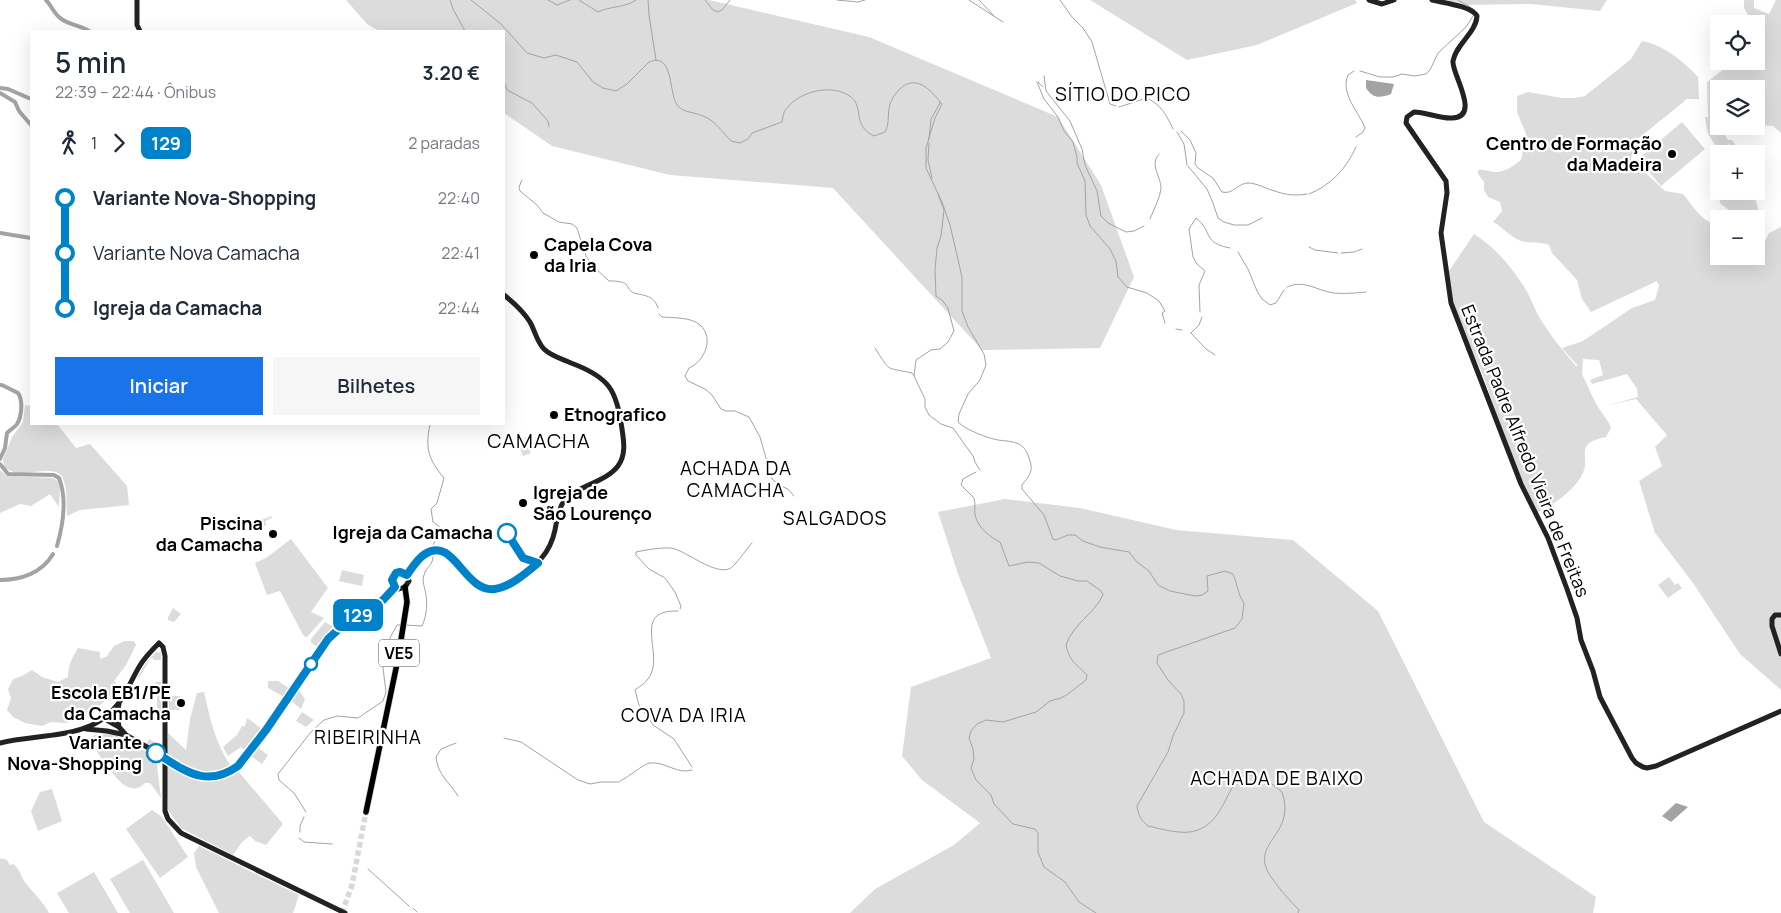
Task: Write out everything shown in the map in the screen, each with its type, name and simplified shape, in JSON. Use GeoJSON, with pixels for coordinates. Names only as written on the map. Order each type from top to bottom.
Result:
{"type":"FeatureCollection","features":[{"type":"Feature","properties":{"kind":"main road"},"geometry":{"type":"LineString","coordinates":[[136,0],[137,25],[140,30]]}},
{"type":"Feature","properties":{"kind":"main road"},"geometry":{"type":"LineString","coordinates":[[1369,0],[1382,4],[1394,0]]}},
{"type":"Feature","properties":{"kind":"main road","name":"Estrada Padre Alfredo Vieira de Freitas"},"geometry":{"type":"LineString","coordinates":[[1432,0],[1461,7],[1474,12],[1477,16],[1453,62],[1465,106],[1461,114],[1454,118],[1412,113],[1406,118],[1406,125],[1446,182],[1447,193],[1441,233],[1451,304],[1521,484],[1548,538],[1577,618],[1581,640],[1593,671],[1600,697],[1632,758],[1640,766],[1648,768],[1680,756],[1781,711]]}},
{"type":"Feature","properties":{"kind":"main road"},"geometry":{"type":"LineString","coordinates":[[407,575],[424,555],[435,551],[445,553],[453,558],[476,584],[491,589],[505,586],[543,558],[552,542],[558,512],[564,501],[569,496],[616,468],[624,453],[621,415],[616,398],[609,386],[595,373],[556,357],[545,350],[521,310],[505,296]]}},
{"type":"Feature","properties":{"kind":"main road"},"geometry":{"type":"LineString","coordinates":[[400,572],[407,575],[409,581],[405,588],[395,587],[392,580],[394,575],[400,572]]}},
{"type":"Feature","properties":{"kind":"main road"},"geometry":{"type":"LineString","coordinates":[[0,742],[83,729],[109,731],[126,735],[192,774],[207,777],[221,775],[238,766],[266,730],[328,639],[352,617],[383,600],[395,587]]}},
{"type":"Feature","properties":{"kind":"main road","name":"VE5"},"geometry":{"type":"LineString","coordinates":[[366,812],[396,667],[407,602],[405,588]]}},
{"type":"Feature","properties":{"kind":"main road"},"geometry":{"type":"LineString","coordinates":[[1781,615],[1777,614],[1773,617],[1772,622],[1781,654]]}},
{"type":"Feature","properties":{"kind":"main road"},"geometry":{"type":"LineString","coordinates":[[83,729],[103,718],[119,703],[145,658],[159,642],[165,656],[165,811],[168,819],[181,833],[345,913]]}},
{"type":"Feature","properties":{"kind":"main road"},"geometry":{"type":"LineString","coordinates":[[119,703],[119,727]]}},
{"type":"Feature","properties":{"kind":"main road"},"geometry":{"type":"LineString","coordinates":[[103,718],[119,727],[126,735]]}},
{"type":"Feature","properties":{"kind":"main road"},"geometry":{"type":"LineString","coordinates":[[103,718],[109,731]]}},
{"type":"Feature","properties":{"kind":"main road"},"geometry":{"type":"LineString","coordinates":[[109,731],[119,727]]}},
{"type":"Feature","properties":{"kind":"shaded area"},"geometry":{"type":"Polygon","coordinates":[[[346,0],[709,0],[869,37],[1058,117],[1101,185],[1134,277],[1100,348],[982,350],[833,188],[670,175],[552,146],[505,114],[505,30],[377,30],[367,24],[346,0]]]}},
{"type":"Feature","properties":{"kind":"shaded area"},"geometry":{"type":"Polygon","coordinates":[[[1090,0],[1355,0],[1357,3],[1257,45],[1187,60],[1090,0]]]}},
{"type":"Feature","properties":{"kind":"shaded area"},"geometry":{"type":"Polygon","coordinates":[[[1445,0],[1607,0],[1600,11],[1531,4],[1464,5],[1445,0]]]}},
{"type":"Feature","properties":{"kind":"shaded area"},"geometry":{"type":"Polygon","coordinates":[[[1744,0],[1754,0],[1754,8],[1769,14],[1776,0],[1781,0],[1781,133],[1773,126],[1765,126],[1765,80],[1710,80],[1710,135],[1725,135],[1736,145],[1715,145],[1708,134],[1705,117],[1708,117],[1707,82],[1722,70],[1765,70],[1765,15],[1748,15],[1744,8],[1744,0]]]}},
{"type":"Feature","properties":{"kind":"shaded area"},"geometry":{"type":"Polygon","coordinates":[[[1642,41],[1650,43],[1665,50],[1698,77],[1699,99],[1687,99],[1634,142],[1631,159],[1665,191],[1683,194],[1703,218],[1710,222],[1710,265],[1765,265],[1765,241],[1769,233],[1781,227],[1781,690],[1740,654],[1693,583],[1655,533],[1639,481],[1662,466],[1655,447],[1667,435],[1636,399],[1605,406],[1638,397],[1637,389],[1627,374],[1592,384],[1590,380],[1603,375],[1599,360],[1583,359],[1582,374],[1596,404],[1611,428],[1606,437],[1589,443],[1586,447],[1584,470],[1577,483],[1567,494],[1535,513],[1521,484],[1483,375],[1451,303],[1447,274],[1474,234],[1489,245],[1509,266],[1526,290],[1543,324],[1576,366],[1578,366],[1562,348],[1583,341],[1632,308],[1655,300],[1659,286],[1657,281],[1591,312],[1582,299],[1577,280],[1552,253],[1549,245],[1521,241],[1493,222],[1502,211],[1500,202],[1488,197],[1484,190],[1484,182],[1478,174],[1478,170],[1494,172],[1508,169],[1521,160],[1526,134],[1517,112],[1517,96],[1528,92],[1562,98],[1585,96],[1631,59],[1642,41]]]}},
{"type":"Feature","properties":{"kind":"shaded area"},"geometry":{"type":"Polygon","coordinates":[[[1366,80],[1394,84],[1391,94],[1380,97],[1374,96],[1366,88],[1366,80]]]}},
{"type":"Feature","properties":{"kind":"shaded area","name":"Centro de Formação da Madeira"},"geometry":{"type":"Polygon","coordinates":[[[1682,122],[1705,149],[1661,186],[1638,159],[1682,122]]]}},
{"type":"Feature","properties":{"kind":"shaded area"},"geometry":{"type":"Polygon","coordinates":[[[1719,200],[1756,200],[1758,210],[1729,210],[1721,204],[1719,200]]]}},
{"type":"Feature","properties":{"kind":"shaded area"},"geometry":{"type":"Polygon","coordinates":[[[25,405],[30,406],[30,425],[58,425],[76,448],[90,444],[127,486],[129,505],[80,510],[67,516],[66,488],[62,476],[50,471],[15,472],[4,467],[3,459],[12,437],[23,422],[25,405]]]}},
{"type":"Feature","properties":{"kind":"shaded area"},"geometry":{"type":"Polygon","coordinates":[[[525,438],[531,453],[523,456],[517,441],[525,438]]]}},
{"type":"Feature","properties":{"kind":"shaded area"},"geometry":{"type":"Polygon","coordinates":[[[0,470],[7,476],[53,478],[58,481],[60,488],[59,507],[50,494],[31,506],[20,504],[0,513],[0,470]]]}},
{"type":"Feature","properties":{"kind":"shaded area"},"geometry":{"type":"Polygon","coordinates":[[[1005,499],[1080,508],[1176,530],[1293,540],[1378,611],[1484,822],[1596,897],[1593,913],[850,913],[875,889],[954,845],[980,823],[922,780],[902,756],[911,687],[991,658],[958,574],[938,512],[1005,499]]]}},
{"type":"Feature","properties":{"kind":"shaded area"},"geometry":{"type":"Polygon","coordinates":[[[272,516],[272,518],[265,521],[266,525],[257,530],[252,526],[248,531],[246,529],[247,525],[272,516]]]}},
{"type":"Feature","properties":{"kind":"shaded area"},"geometry":{"type":"Polygon","coordinates":[[[291,539],[328,588],[311,612],[324,618],[307,637],[302,633],[280,591],[267,595],[255,563],[266,558],[291,539]]]}},
{"type":"Feature","properties":{"kind":"shaded area"},"geometry":{"type":"Polygon","coordinates":[[[342,570],[364,575],[362,586],[339,581],[342,570]]]}},
{"type":"Feature","properties":{"kind":"shaded area"},"geometry":{"type":"Polygon","coordinates":[[[1669,577],[1675,585],[1678,583],[1682,588],[1668,598],[1658,585],[1669,577]]]}},
{"type":"Feature","properties":{"kind":"shaded area"},"geometry":{"type":"Polygon","coordinates":[[[173,608],[181,614],[174,622],[168,620],[173,608]]]}},
{"type":"Feature","properties":{"kind":"shaded area"},"geometry":{"type":"Polygon","coordinates":[[[325,622],[332,626],[339,626],[322,645],[316,646],[311,643],[311,639],[325,622]]]}},
{"type":"Feature","properties":{"kind":"shaded area"},"geometry":{"type":"Polygon","coordinates":[[[125,641],[134,641],[136,645],[126,665],[114,681],[118,686],[92,712],[67,723],[51,722],[42,726],[25,723],[13,717],[7,710],[11,698],[8,689],[13,679],[32,670],[42,677],[58,682],[68,677],[71,662],[78,648],[100,652],[100,659],[106,657],[114,646],[125,641]]]}},
{"type":"Feature","properties":{"kind":"shaded area"},"geometry":{"type":"Polygon","coordinates":[[[156,652],[161,653],[161,660],[153,660],[151,658],[140,678],[138,676],[146,663],[156,652]]]}},
{"type":"Feature","properties":{"kind":"shaded area"},"geometry":{"type":"Polygon","coordinates":[[[268,681],[278,681],[290,689],[284,697],[268,688],[268,681]]]}},
{"type":"Feature","properties":{"kind":"shaded area"},"geometry":{"type":"Polygon","coordinates":[[[161,682],[161,712],[159,715],[157,714],[157,687],[154,684],[161,682]]]}},
{"type":"Feature","properties":{"kind":"shaded area"},"geometry":{"type":"Polygon","coordinates":[[[297,689],[305,699],[301,709],[290,700],[297,689]]]}},
{"type":"Feature","properties":{"kind":"shaded area"},"geometry":{"type":"Polygon","coordinates":[[[204,692],[211,722],[232,768],[211,775],[194,770],[167,754],[168,733],[186,750],[190,719],[197,693],[204,692]]]}},
{"type":"Feature","properties":{"kind":"shaded area"},"geometry":{"type":"Polygon","coordinates":[[[169,696],[180,696],[180,710],[169,710],[169,696]]]}},
{"type":"Feature","properties":{"kind":"shaded area"},"geometry":{"type":"Polygon","coordinates":[[[302,712],[314,720],[306,727],[296,721],[302,712]]]}},
{"type":"Feature","properties":{"kind":"shaded area"},"geometry":{"type":"Polygon","coordinates":[[[247,718],[262,729],[246,751],[241,747],[228,756],[223,747],[237,735],[242,726],[245,726],[247,718]]]}},
{"type":"Feature","properties":{"kind":"shaded area"},"geometry":{"type":"Polygon","coordinates":[[[105,733],[114,734],[156,757],[161,798],[150,783],[145,783],[138,788],[132,788],[123,784],[115,776],[88,739],[105,733]]]}},
{"type":"Feature","properties":{"kind":"shaded area"},"geometry":{"type":"Polygon","coordinates":[[[149,739],[163,746],[163,753],[146,744],[149,739]]]}},
{"type":"Feature","properties":{"kind":"shaded area"},"geometry":{"type":"Polygon","coordinates":[[[257,747],[268,755],[262,764],[251,756],[257,747]]]}},
{"type":"Feature","properties":{"kind":"shaded area"},"geometry":{"type":"Polygon","coordinates":[[[166,765],[184,775],[201,781],[219,780],[238,771],[283,824],[266,845],[255,841],[250,836],[242,842],[233,855],[181,828],[168,810],[166,765]]]}},
{"type":"Feature","properties":{"kind":"shaded area"},"geometry":{"type":"Polygon","coordinates":[[[52,789],[62,821],[38,831],[31,811],[40,792],[52,789]]]}},
{"type":"Feature","properties":{"kind":"shaded area"},"geometry":{"type":"Polygon","coordinates":[[[1676,803],[1688,807],[1671,822],[1662,816],[1676,803]]]}},
{"type":"Feature","properties":{"kind":"shaded area"},"geometry":{"type":"Polygon","coordinates":[[[152,810],[162,817],[188,857],[160,878],[126,829],[152,810]]]}},
{"type":"Feature","properties":{"kind":"shaded area"},"geometry":{"type":"Polygon","coordinates":[[[199,846],[299,895],[293,913],[219,913],[196,867],[194,853],[199,846]]]}},
{"type":"Feature","properties":{"kind":"shaded area"},"geometry":{"type":"Polygon","coordinates":[[[0,858],[7,860],[10,865],[13,864],[17,868],[24,881],[49,913],[0,913],[0,858]]]}},
{"type":"Feature","properties":{"kind":"shaded area"},"geometry":{"type":"Polygon","coordinates":[[[143,860],[174,913],[130,913],[110,879],[143,860]]]}},
{"type":"Feature","properties":{"kind":"shaded area"},"geometry":{"type":"Polygon","coordinates":[[[94,872],[118,913],[69,913],[57,893],[94,872]]]}},
{"type":"Feature","properties":{"kind":"waterway"},"geometry":{"type":"LineString","coordinates":[[46,0],[62,20],[87,30]]}},
{"type":"Feature","properties":{"kind":"waterway"},"geometry":{"type":"LineString","coordinates":[[450,0],[464,30]]}},
{"type":"Feature","properties":{"kind":"waterway"},"geometry":{"type":"LineString","coordinates":[[471,0],[501,24],[527,53],[544,58],[556,55],[577,62],[593,82],[603,88],[616,91],[627,84],[649,62],[657,60],[663,63],[667,68],[678,106],[683,110],[708,118],[731,141],[740,143],[748,139],[752,133],[782,122],[785,111],[793,102],[808,93],[835,90],[851,97],[857,106],[860,122],[867,132],[874,136],[885,132],[891,102],[895,94],[904,86],[910,83],[922,85],[938,99],[942,104],[935,118],[926,148],[926,168],[942,202],[950,225],[962,277],[962,311],[968,327],[984,354],[986,365],[980,380],[968,394],[959,414],[958,422],[983,436],[1017,443],[1024,448],[1027,452],[1031,470],[1022,485],[1022,489],[1044,515],[1053,539],[1056,540],[1068,535],[1075,535],[1083,541],[1100,547],[1129,552],[1137,562],[1149,571],[1158,585],[1170,591],[1195,596],[1202,595],[1208,591],[1207,576],[1225,571],[1233,574],[1244,603],[1242,619],[1235,628],[1158,655],[1157,663],[1168,680],[1181,694],[1184,701],[1184,713],[1168,752],[1137,809],[1143,822],[1148,826],[1173,831],[1192,832],[1211,822],[1240,778],[1250,775],[1263,779],[1282,792],[1285,805],[1281,825],[1267,848],[1265,864],[1274,881],[1299,910],[1298,913]]}},
{"type":"Feature","properties":{"kind":"waterway"},"geometry":{"type":"LineString","coordinates":[[548,0],[557,5],[570,0]]}},
{"type":"Feature","properties":{"kind":"waterway"},"geometry":{"type":"LineString","coordinates":[[579,0],[598,12],[632,3],[636,0]]}},
{"type":"Feature","properties":{"kind":"waterway"},"geometry":{"type":"LineString","coordinates":[[648,0],[656,60]]}},
{"type":"Feature","properties":{"kind":"waterway"},"geometry":{"type":"LineString","coordinates":[[705,0],[713,10],[718,12],[730,0]]}},
{"type":"Feature","properties":{"kind":"waterway"},"geometry":{"type":"LineString","coordinates":[[837,0],[858,2],[865,0]]}},
{"type":"Feature","properties":{"kind":"waterway"},"geometry":{"type":"LineString","coordinates":[[969,0],[1003,22]]}},
{"type":"Feature","properties":{"kind":"waterway"},"geometry":{"type":"LineString","coordinates":[[979,0],[995,17]]}},
{"type":"Feature","properties":{"kind":"waterway"},"geometry":{"type":"LineString","coordinates":[[1060,0],[1092,42],[1110,104],[1116,106]]}},
{"type":"Feature","properties":{"kind":"waterway"},"geometry":{"type":"LineString","coordinates":[[1458,0],[1475,10]]}},
{"type":"Feature","properties":{"kind":"waterway"},"geometry":{"type":"LineString","coordinates":[[1360,71],[1380,77],[1393,77],[1402,74],[1415,76],[1426,74],[1438,53],[1466,27],[1473,16]]}},
{"type":"Feature","properties":{"kind":"waterway"},"geometry":{"type":"LineString","coordinates":[[1354,71],[1348,75],[1346,89],[1351,103],[1365,128],[1356,137]]}},
{"type":"Feature","properties":{"kind":"waterway"},"geometry":{"type":"LineString","coordinates":[[1044,76],[1046,91],[1070,121],[1082,149],[1085,165],[1097,191],[1101,216],[1108,223],[1126,232],[1134,231],[1144,226]]}},
{"type":"Feature","properties":{"kind":"waterway"},"geometry":{"type":"LineString","coordinates":[[1037,82],[1044,99],[1058,117],[1064,131],[1073,142],[1077,163],[1085,181],[1086,215],[1090,226],[1110,249],[1116,261],[1118,277],[1127,287],[1147,293],[1159,301],[1165,311],[1162,313],[1165,323]]}},
{"type":"Feature","properties":{"kind":"waterway"},"geometry":{"type":"LineString","coordinates":[[1038,82],[1043,87]]}},
{"type":"Feature","properties":{"kind":"waterway"},"geometry":{"type":"LineString","coordinates":[[505,85],[507,90],[532,103],[548,121],[549,127]]}},
{"type":"Feature","properties":{"kind":"waterway"},"geometry":{"type":"LineString","coordinates":[[0,88],[8,89],[30,99]]}},
{"type":"Feature","properties":{"kind":"waterway"},"geometry":{"type":"LineString","coordinates":[[0,93],[15,102],[19,111],[30,124]]}},
{"type":"Feature","properties":{"kind":"waterway"},"geometry":{"type":"LineString","coordinates":[[1119,107],[1147,98],[1163,110],[1173,129]]}},
{"type":"Feature","properties":{"kind":"waterway"},"geometry":{"type":"LineString","coordinates":[[929,139],[931,119],[939,102]]}},
{"type":"Feature","properties":{"kind":"waterway"},"geometry":{"type":"LineString","coordinates":[[1181,131],[1190,140],[1196,153],[1195,164],[1213,178],[1222,192],[1229,192],[1248,183],[1287,194],[1307,194]]}},
{"type":"Feature","properties":{"kind":"waterway"},"geometry":{"type":"LineString","coordinates":[[1177,132],[1184,144],[1187,165]]}},
{"type":"Feature","properties":{"kind":"waterway"},"geometry":{"type":"LineString","coordinates":[[929,143],[928,160],[932,178]]}},
{"type":"Feature","properties":{"kind":"waterway"},"geometry":{"type":"LineString","coordinates":[[1309,194],[1331,181],[1343,169],[1356,147]]}},
{"type":"Feature","properties":{"kind":"waterway"},"geometry":{"type":"LineString","coordinates":[[1150,219],[1161,188],[1155,166],[1156,158],[1159,154]]}},
{"type":"Feature","properties":{"kind":"waterway"},"geometry":{"type":"LineString","coordinates":[[1188,166],[1207,189],[1218,218],[1234,225],[1248,225],[1262,218]]}},
{"type":"Feature","properties":{"kind":"waterway"},"geometry":{"type":"LineString","coordinates":[[522,180],[519,187],[520,191],[537,205],[543,213],[559,222],[572,224],[577,228],[586,256],[593,266],[609,281],[624,283],[632,292],[652,298],[658,308]]}},
{"type":"Feature","properties":{"kind":"waterway"},"geometry":{"type":"LineString","coordinates":[[938,194],[944,210],[941,236],[937,248],[935,270],[936,296],[948,308],[954,331],[948,342],[940,349],[931,350],[916,360],[914,376],[925,399],[925,407],[929,415],[941,424],[953,428],[973,456],[980,470]]}},
{"type":"Feature","properties":{"kind":"waterway"},"geometry":{"type":"LineString","coordinates":[[1200,312],[1199,285],[1205,271],[1197,264],[1193,257],[1189,229],[1196,218],[1205,227],[1211,240],[1221,246],[1230,248]]}},
{"type":"Feature","properties":{"kind":"waterway"},"geometry":{"type":"LineString","coordinates":[[0,233],[30,238]]}},
{"type":"Feature","properties":{"kind":"waterway"},"geometry":{"type":"LineString","coordinates":[[1309,247],[1315,250],[1338,253]]}},
{"type":"Feature","properties":{"kind":"waterway"},"geometry":{"type":"LineString","coordinates":[[1341,253],[1362,249]]}},
{"type":"Feature","properties":{"kind":"waterway"},"geometry":{"type":"LineString","coordinates":[[1238,252],[1262,299],[1270,305],[1276,303],[1284,290]]}},
{"type":"Feature","properties":{"kind":"waterway"},"geometry":{"type":"LineString","coordinates":[[1287,287],[1300,284],[1334,293],[1366,292]]}},
{"type":"Feature","properties":{"kind":"waterway"},"geometry":{"type":"LineString","coordinates":[[659,314],[662,317],[682,318],[696,322],[704,330],[707,336],[706,349],[699,361],[689,368],[685,376],[688,381],[705,389],[712,395],[721,409],[735,411],[749,417],[760,437],[772,479],[788,489],[794,496]]}},
{"type":"Feature","properties":{"kind":"waterway"},"geometry":{"type":"LineString","coordinates":[[1191,333],[1199,325],[1202,317]]}},
{"type":"Feature","properties":{"kind":"waterway"},"geometry":{"type":"LineString","coordinates":[[1176,329],[1182,330]]}},
{"type":"Feature","properties":{"kind":"waterway"},"geometry":{"type":"LineString","coordinates":[[1191,333],[1206,349],[1215,355]]}},
{"type":"Feature","properties":{"kind":"waterway"},"geometry":{"type":"LineString","coordinates":[[875,348],[889,368],[912,373],[914,376]]}},
{"type":"Feature","properties":{"kind":"waterway"},"geometry":{"type":"LineString","coordinates":[[0,459],[5,448],[7,433],[17,424],[21,408],[21,400],[18,393],[4,386]]}},
{"type":"Feature","properties":{"kind":"waterway"},"geometry":{"type":"LineString","coordinates":[[430,425],[429,453],[434,465],[444,478],[437,503],[431,509],[433,522],[441,528],[433,550]]}},
{"type":"Feature","properties":{"kind":"waterway"},"geometry":{"type":"LineString","coordinates":[[0,464],[8,474],[54,475],[59,478],[63,494],[63,512],[57,546]]}},
{"type":"Feature","properties":{"kind":"waterway"},"geometry":{"type":"LineString","coordinates":[[976,472],[963,479],[961,485],[974,498],[975,515],[979,524],[988,535],[1000,542],[1009,566],[1028,562],[1039,563],[1060,576],[1078,581],[1087,581],[1101,591],[1103,595],[1073,631],[1066,645],[1071,659],[1087,675],[1086,680],[1068,694],[1050,701],[1036,712],[1003,722],[986,720],[977,724],[971,731],[969,738],[974,759],[971,768],[976,780],[991,795],[994,804],[1013,824],[1035,829],[1038,833],[1038,852],[1044,867],[1065,882],[1079,902],[1096,913]]}},
{"type":"Feature","properties":{"kind":"waterway"},"geometry":{"type":"LineString","coordinates":[[680,609],[681,606],[675,592],[665,578],[649,569],[636,555],[636,552],[672,548],[709,566],[723,570],[731,568],[752,543]]}},
{"type":"Feature","properties":{"kind":"waterway"},"geometry":{"type":"LineString","coordinates":[[0,580],[16,579],[37,571],[53,554]]}},
{"type":"Feature","properties":{"kind":"waterway"},"geometry":{"type":"LineString","coordinates":[[405,625],[422,626],[424,622],[427,604],[423,577],[431,564],[433,554]]}},
{"type":"Feature","properties":{"kind":"waterway"},"geometry":{"type":"LineString","coordinates":[[678,611],[664,612],[655,618],[651,633],[654,663],[652,672],[646,681],[635,690],[639,705],[653,725],[674,739],[692,767]]}},
{"type":"Feature","properties":{"kind":"waterway"},"geometry":{"type":"LineString","coordinates":[[306,812],[294,793],[279,780],[278,774],[311,732],[324,720],[337,716],[358,718],[383,701],[386,692],[382,660],[391,636],[397,625],[401,625]]}},
{"type":"Feature","properties":{"kind":"waterway"},"geometry":{"type":"LineString","coordinates":[[504,738],[521,742],[578,780],[590,784],[619,782]]}},
{"type":"Feature","properties":{"kind":"waterway"},"geometry":{"type":"LineString","coordinates":[[456,743],[441,749],[436,757],[441,774],[458,796]]}},
{"type":"Feature","properties":{"kind":"waterway"},"geometry":{"type":"LineString","coordinates":[[620,781],[650,763],[682,771],[692,770]]}},
{"type":"Feature","properties":{"kind":"waterway"},"geometry":{"type":"LineString","coordinates":[[300,832],[300,826],[304,817]]}},
{"type":"Feature","properties":{"kind":"waterway"},"geometry":{"type":"LineString","coordinates":[[299,838],[304,842],[332,844]]}},
{"type":"Feature","properties":{"kind":"waterway"},"geometry":{"type":"LineString","coordinates":[[368,869],[409,906]]}},
{"type":"Feature","properties":{"kind":"waterway"},"geometry":{"type":"LineString","coordinates":[[413,908],[417,912]]}},
{"type":"Feature","properties":{"kind":"tunnel"},"geometry":{"type":"LineString","coordinates":[[342,913],[352,885],[366,812]]}},
{"type":"Feature","properties":{"kind":"bus line","name":"129"},"geometry":{"type":"LineString","coordinates":[[156,753],[184,770],[200,776],[214,777],[238,766],[284,705],[328,639],[352,617],[365,612],[383,600],[395,587],[392,577],[396,573],[400,572],[407,575],[419,559],[435,551],[448,554],[453,558],[472,582],[481,587],[495,589],[505,586],[538,563],[527,561],[523,558],[507,533]]}},
{"type":"Feature","properties":{"kind":"place","name":"Centro de Formação da Madeira"},"geometry":{"type":"Point","coordinates":[1672,154]}},
{"type":"Feature","properties":{"kind":"place","name":"Capela Cova da Iria"},"geometry":{"type":"Point","coordinates":[534,255]}},
{"type":"Feature","properties":{"kind":"place","name":"Etnografico"},"geometry":{"type":"Point","coordinates":[554,415]}},
{"type":"Feature","properties":{"kind":"place","name":"Igreja de São Lourenço"},"geometry":{"type":"Point","coordinates":[523,503]}},
{"type":"Feature","properties":{"kind":"place","name":"Igreja da Camacha"},"geometry":{"type":"Point","coordinates":[507,533]}},
{"type":"Feature","properties":{"kind":"place","name":"Piscina da Camacha"},"geometry":{"type":"Point","coordinates":[273,534]}},
{"type":"Feature","properties":{"kind":"place","name":"Escola EB1/PE da Camacha"},"geometry":{"type":"Point","coordinates":[181,703]}},
{"type":"Feature","properties":{"kind":"place","name":"Variante Nova-Shopping"},"geometry":{"type":"Point","coordinates":[156,753]}},
{"type":"Feature","properties":{"kind":"district","name":"SÍTIO DO PICO"},"geometry":{"type":"Point","coordinates":[1123,94]}},
{"type":"Feature","properties":{"kind":"district","name":"CAMACHA"},"geometry":{"type":"Point","coordinates":[539,441]}},
{"type":"Feature","properties":{"kind":"district","name":"ACHADA DA CAMACHA"},"geometry":{"type":"Point","coordinates":[736,479]}},
{"type":"Feature","properties":{"kind":"district","name":"SALGADOS"},"geometry":{"type":"Point","coordinates":[835,518]}},
{"type":"Feature","properties":{"kind":"district","name":"COVA DA IRIA"},"geometry":{"type":"Point","coordinates":[684,715]}},
{"type":"Feature","properties":{"kind":"district","name":"RIBEIRINHA"},"geometry":{"type":"Point","coordinates":[368,737]}},
{"type":"Feature","properties":{"kind":"district","name":"ACHADA DE BAIXO"},"geometry":{"type":"Point","coordinates":[1277,778]}}]}
